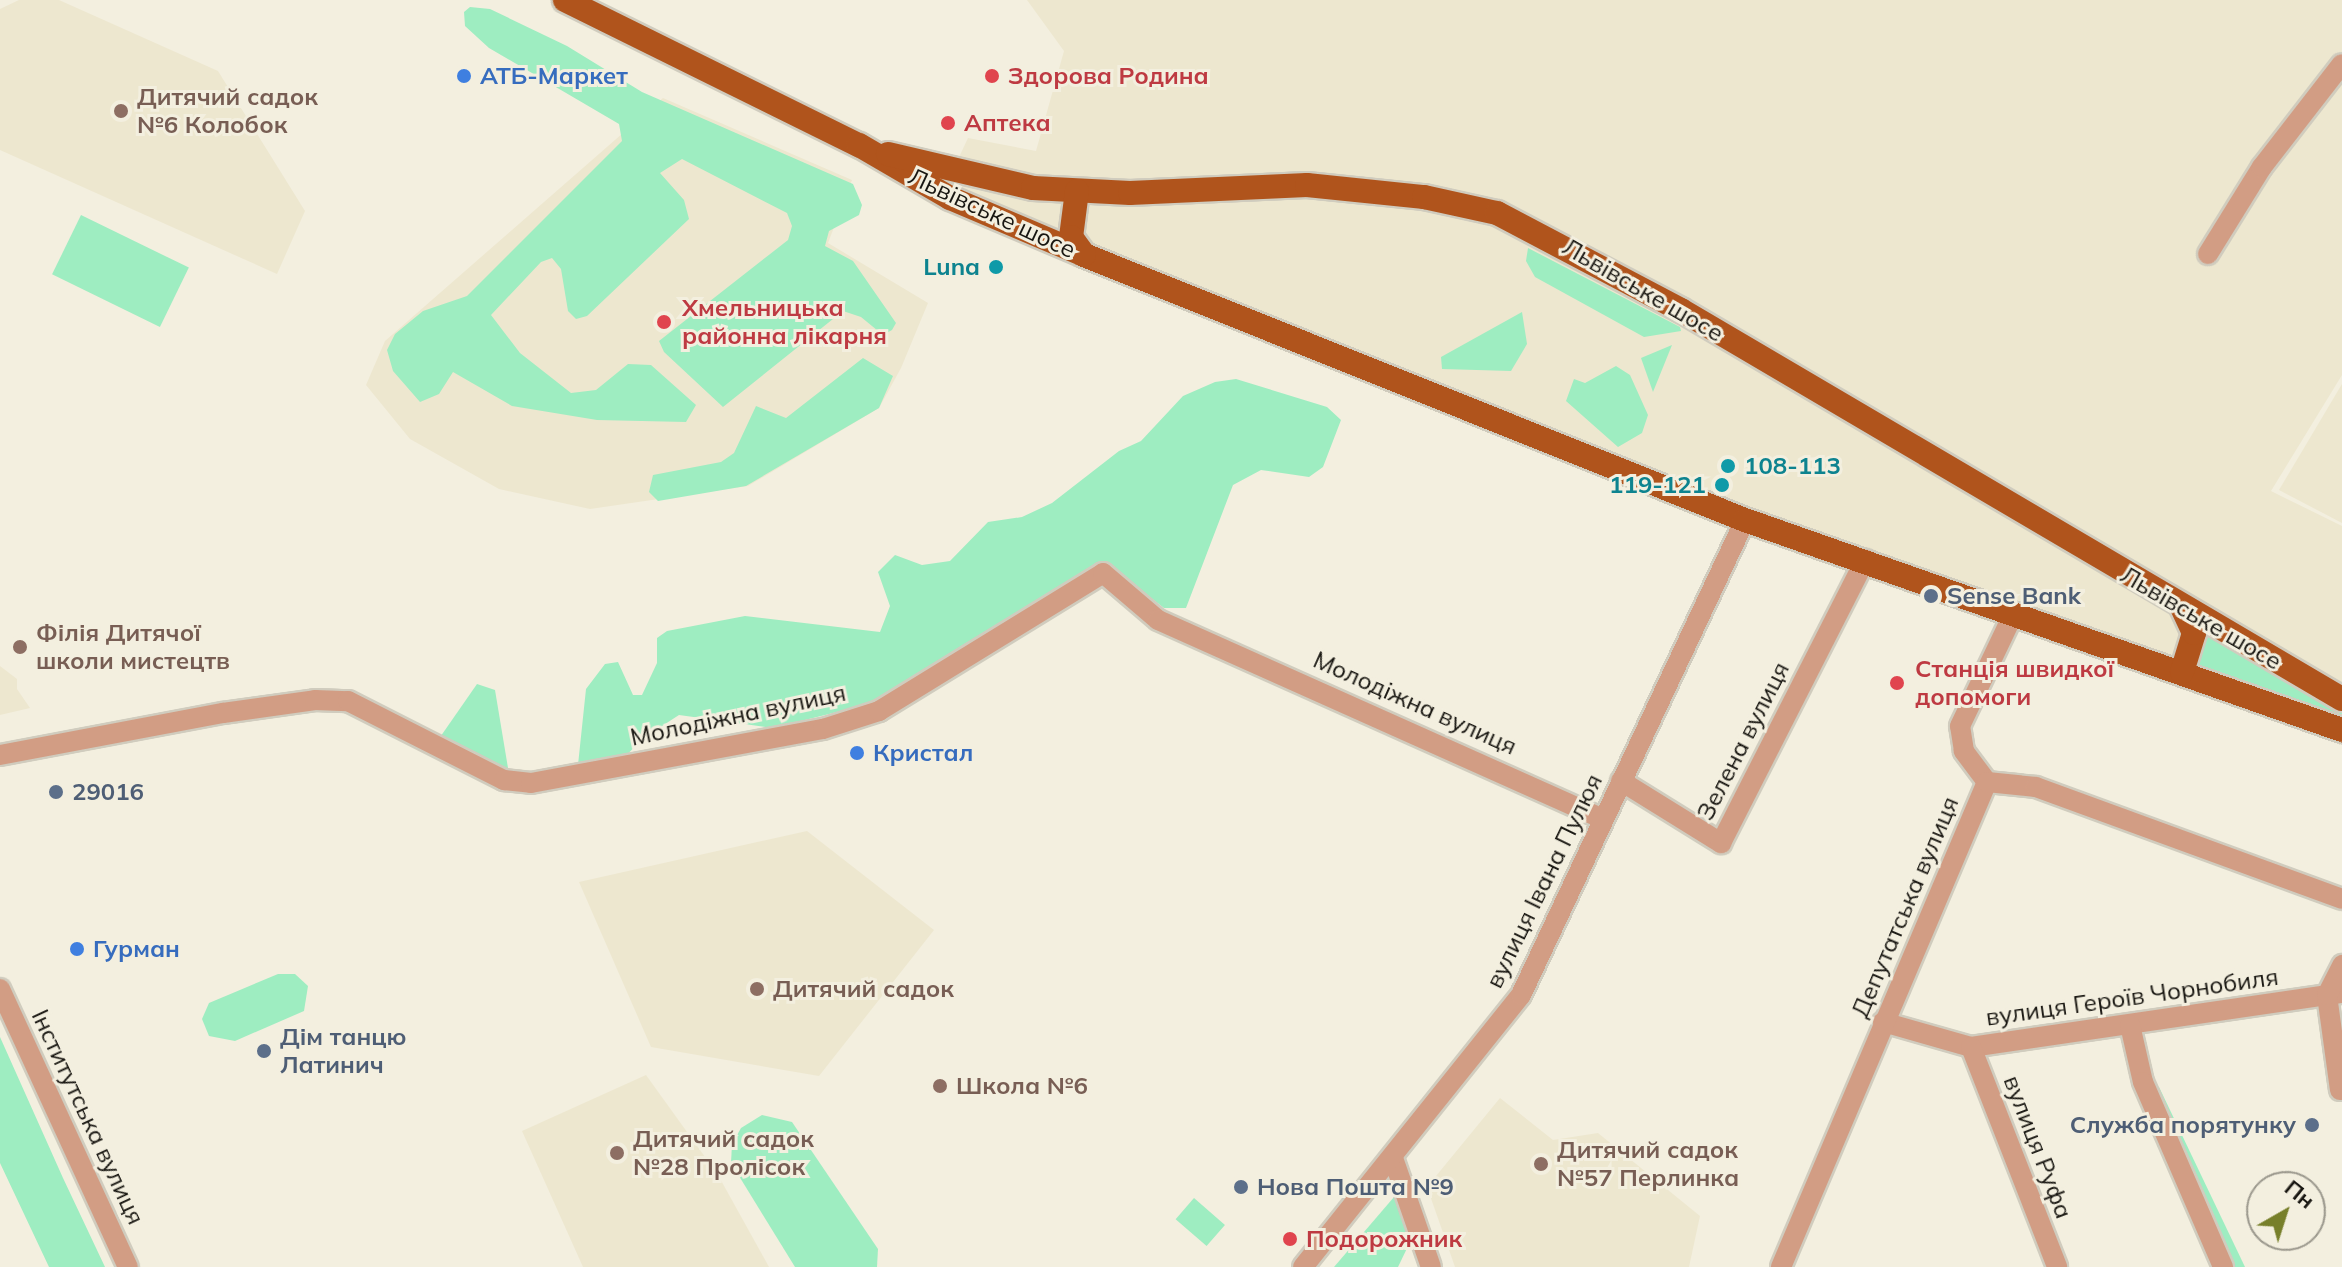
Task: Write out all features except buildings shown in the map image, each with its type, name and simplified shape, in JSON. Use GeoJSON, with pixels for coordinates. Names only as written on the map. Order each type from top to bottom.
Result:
{"type":"FeatureCollection","features":[{"type":"Feature","properties":{"kind":"main road","name":"Львівське шосе"},"geometry":{"type":"LineString","coordinates":[[565,0],[859,145],[950,198],[1084,255],[1745,520],[2342,730]]}},
{"type":"Feature","properties":{"kind":"main road","name":"Львівське шосе"},"geometry":{"type":"LineString","coordinates":[[859,145],[965,174],[1077,191],[1307,185],[1424,197],[1497,213],[1681,310],[2342,699]]}},
{"type":"Feature","properties":{"kind":"main road"},"geometry":{"type":"LineString","coordinates":[[1077,191],[1071,237],[1084,255]]}},
{"type":"Feature","properties":{"kind":"main road"},"geometry":{"type":"LineString","coordinates":[[2182,607],[2194,633],[2182,672]]}},
{"type":"Feature","properties":{"kind":"street"},"geometry":{"type":"LineString","coordinates":[[2208,254],[2262,167],[2342,64]]}},
{"type":"Feature","properties":{"kind":"street","name":"вулиця Івана Пулюя"},"geometry":{"type":"LineString","coordinates":[[1303,1267],[1521,995],[1745,520]]}},
{"type":"Feature","properties":{"kind":"street","name":"Зелена вулиця"},"geometry":{"type":"LineString","coordinates":[[1621,781],[1721,843],[1865,560]]}},
{"type":"Feature","properties":{"kind":"street","name":"Молодіжна вулиця"},"geometry":{"type":"LineString","coordinates":[[0,755],[247,709],[348,701],[504,780],[531,783],[823,729],[879,711],[1103,573],[1147,613],[1177,629],[1460,751],[1603,819]]}},
{"type":"Feature","properties":{"kind":"street"},"geometry":{"type":"LineString","coordinates":[[1987,782],[1964,751],[1960,726],[2014,613]]}},
{"type":"Feature","properties":{"kind":"street","name":"Депутатська вулиця"},"geometry":{"type":"LineString","coordinates":[[1781,1267],[1987,782],[2036,787],[2342,899]]}},
{"type":"Feature","properties":{"kind":"street"},"geometry":{"type":"LineString","coordinates":[[2340,1090],[2335,994],[2342,965]]}},
{"type":"Feature","properties":{"kind":"street","name":"Інститутська вулиця"},"geometry":{"type":"LineString","coordinates":[[0,989],[128,1267]]}},
{"type":"Feature","properties":{"kind":"street","name":"вулиця Героїв Чорнобиля"},"geometry":{"type":"LineString","coordinates":[[1883,1022],[1971,1047],[2335,994]]}},
{"type":"Feature","properties":{"kind":"street"},"geometry":{"type":"LineString","coordinates":[[2130,1025],[2143,1082],[2223,1267]]}},
{"type":"Feature","properties":{"kind":"street","name":"вулиця Руфа"},"geometry":{"type":"LineString","coordinates":[[1971,1047],[2057,1267]]}},
{"type":"Feature","properties":{"kind":"street"},"geometry":{"type":"LineString","coordinates":[[1393,1158],[1431,1267]]}},
{"type":"Feature","properties":{"kind":"shaded area","name":"Дитячий садок №6 Колобок"},"geometry":{"type":"Polygon","coordinates":[[[19,0],[59,0],[218,71],[305,211],[277,274],[0,150],[0,9],[19,0]]]}},
{"type":"Feature","properties":{"kind":"shaded area"},"geometry":{"type":"Polygon","coordinates":[[[1027,0],[2342,0],[2342,375],[2271,491],[2342,526],[2342,719],[1748,513],[945,187],[968,138],[1036,151],[1064,51],[1027,0]]]}},
{"type":"Feature","properties":{"kind":"shaded area","name":"Хмельницька районна лікарня"},"geometry":{"type":"Polygon","coordinates":[[[663,98],[852,180],[828,243],[928,303],[901,368],[879,408],[748,486],[590,509],[499,489],[410,439],[366,385],[385,341],[663,98]]]}},
{"type":"Feature","properties":{"kind":"shaded area"},"geometry":{"type":"Polygon","coordinates":[[[2342,384],[2342,523],[2279,490],[2342,384]]]}},
{"type":"Feature","properties":{"kind":"shaded area"},"geometry":{"type":"Polygon","coordinates":[[[0,666],[17,679],[17,689],[30,708],[0,715],[0,666]]]}},
{"type":"Feature","properties":{"kind":"shaded area","name":"Дитячий садок"},"geometry":{"type":"Polygon","coordinates":[[[807,831],[934,930],[819,1076],[651,1047],[579,882],[807,831]]]}},
{"type":"Feature","properties":{"kind":"shaded area","name":"Дитячий садок №28 Пролісок"},"geometry":{"type":"Polygon","coordinates":[[[646,1075],[718,1175],[769,1267],[583,1267],[522,1131],[646,1075]]]}},
{"type":"Feature","properties":{"kind":"shaded area","name":"Дитячий садок №57 Перлинка"},"geometry":{"type":"Polygon","coordinates":[[[1500,1098],[1553,1140],[1598,1133],[1700,1216],[1689,1267],[1455,1267],[1427,1187],[1500,1098]]]}},
{"type":"Feature","properties":{"kind":"green space"},"geometry":{"type":"Polygon","coordinates":[[[470,7],[490,9],[567,46],[642,92],[853,184],[862,205],[859,215],[829,231],[825,246],[853,261],[896,323],[892,330],[883,335],[861,317],[843,311],[723,407],[664,352],[659,341],[788,240],[792,226],[787,213],[682,159],[660,173],[684,200],[689,219],[587,316],[576,319],[568,311],[561,269],[552,258],[541,262],[491,315],[520,353],[571,393],[596,390],[628,364],[651,365],[696,405],[686,422],[597,420],[512,406],[453,372],[439,394],[420,402],[393,371],[387,350],[395,334],[423,311],[467,296],[622,141],[619,124],[489,48],[465,26],[464,12],[470,7]]]}},
{"type":"Feature","properties":{"kind":"green space"},"geometry":{"type":"Polygon","coordinates":[[[81,215],[189,268],[160,327],[52,274],[81,215]]]}},
{"type":"Feature","properties":{"kind":"green space"},"geometry":{"type":"Polygon","coordinates":[[[1528,248],[1680,327],[1681,331],[1644,337],[1535,277],[1526,261],[1528,248]]]}},
{"type":"Feature","properties":{"kind":"green space"},"geometry":{"type":"Polygon","coordinates":[[[1522,312],[1527,344],[1511,371],[1442,369],[1441,357],[1522,312]]]}},
{"type":"Feature","properties":{"kind":"green space"},"geometry":{"type":"Polygon","coordinates":[[[1672,345],[1653,392],[1641,358],[1672,345]]]}},
{"type":"Feature","properties":{"kind":"green space"},"geometry":{"type":"Polygon","coordinates":[[[863,358],[893,376],[879,408],[746,486],[658,501],[649,492],[653,475],[721,462],[734,453],[756,406],[786,418],[863,358]]]}},
{"type":"Feature","properties":{"kind":"green space"},"geometry":{"type":"Polygon","coordinates":[[[1616,366],[1630,375],[1648,415],[1642,433],[1618,447],[1566,401],[1574,379],[1585,383],[1616,366]]]}},
{"type":"Feature","properties":{"kind":"green space"},"geometry":{"type":"Polygon","coordinates":[[[1236,379],[1327,407],[1341,420],[1323,467],[1309,477],[1261,470],[1233,485],[1186,608],[1164,608],[1108,565],[885,700],[773,728],[679,715],[642,739],[621,761],[578,765],[586,689],[605,664],[618,662],[633,695],[642,695],[657,663],[657,638],[667,631],[745,616],[880,632],[890,606],[878,572],[895,555],[922,565],[950,561],[988,522],[1022,517],[1052,503],[1119,451],[1141,441],[1183,396],[1215,382],[1236,379]]]}},
{"type":"Feature","properties":{"kind":"green space"},"geometry":{"type":"Polygon","coordinates":[[[2190,621],[2342,699],[2342,730],[2182,672],[2190,621]]]}},
{"type":"Feature","properties":{"kind":"green space"},"geometry":{"type":"Polygon","coordinates":[[[477,684],[495,690],[510,780],[436,743],[477,684]]]}},
{"type":"Feature","properties":{"kind":"green space"},"geometry":{"type":"Polygon","coordinates":[[[278,974],[295,974],[308,986],[304,1011],[235,1041],[209,1036],[202,1019],[209,1003],[278,974]]]}},
{"type":"Feature","properties":{"kind":"green space"},"geometry":{"type":"Polygon","coordinates":[[[0,1037],[105,1267],[49,1267],[0,1163],[0,1037]]]}},
{"type":"Feature","properties":{"kind":"green space"},"geometry":{"type":"Polygon","coordinates":[[[2154,1085],[2159,1087],[2245,1267],[2232,1267],[2154,1085]]]}},
{"type":"Feature","properties":{"kind":"green space"},"geometry":{"type":"Polygon","coordinates":[[[762,1115],[792,1122],[878,1249],[877,1267],[795,1267],[731,1163],[732,1144],[741,1128],[762,1115]]]}},
{"type":"Feature","properties":{"kind":"green space"},"geometry":{"type":"Polygon","coordinates":[[[1394,1197],[1411,1240],[1398,1267],[1334,1267],[1394,1197]]]}},
{"type":"Feature","properties":{"kind":"green space"},"geometry":{"type":"Polygon","coordinates":[[[1194,1198],[1225,1225],[1207,1246],[1176,1219],[1194,1198]]]}},
{"type":"Feature","properties":{"kind":"place","name":"АТБ-Маркет"},"geometry":{"type":"Point","coordinates":[464,76]}},
{"type":"Feature","properties":{"kind":"place","name":"Здорова Родина"},"geometry":{"type":"Point","coordinates":[992,76]}},
{"type":"Feature","properties":{"kind":"place","name":"Дитячий садок №6 Колобок"},"geometry":{"type":"Point","coordinates":[121,111]}},
{"type":"Feature","properties":{"kind":"place","name":"Аптека"},"geometry":{"type":"Point","coordinates":[948,123]}},
{"type":"Feature","properties":{"kind":"place","name":"Luna"},"geometry":{"type":"Point","coordinates":[996,267]}},
{"type":"Feature","properties":{"kind":"place","name":"Хмельницька районна лікарня"},"geometry":{"type":"Point","coordinates":[664,322]}},
{"type":"Feature","properties":{"kind":"place","name":"108-113"},"geometry":{"type":"Point","coordinates":[1728,466]}},
{"type":"Feature","properties":{"kind":"place","name":"119-121"},"geometry":{"type":"Point","coordinates":[1722,485]}},
{"type":"Feature","properties":{"kind":"place","name":"Sense Bank"},"geometry":{"type":"Point","coordinates":[1931,596]}},
{"type":"Feature","properties":{"kind":"place","name":"Філія Дитячої школи мистецтв"},"geometry":{"type":"Point","coordinates":[20,647]}},
{"type":"Feature","properties":{"kind":"place","name":"Станція швидкої допомоги"},"geometry":{"type":"Point","coordinates":[1897,683]}},
{"type":"Feature","properties":{"kind":"place","name":"Кристал"},"geometry":{"type":"Point","coordinates":[857,753]}},
{"type":"Feature","properties":{"kind":"place","name":"29016"},"geometry":{"type":"Point","coordinates":[56,792]}},
{"type":"Feature","properties":{"kind":"place","name":"Гурман"},"geometry":{"type":"Point","coordinates":[77,949]}},
{"type":"Feature","properties":{"kind":"place","name":"Дитячий садок"},"geometry":{"type":"Point","coordinates":[757,989]}},
{"type":"Feature","properties":{"kind":"place","name":"Дім танцю Латинич"},"geometry":{"type":"Point","coordinates":[264,1051]}},
{"type":"Feature","properties":{"kind":"place","name":"Школа №6"},"geometry":{"type":"Point","coordinates":[940,1086]}},
{"type":"Feature","properties":{"kind":"place","name":"Служба порятунку"},"geometry":{"type":"Point","coordinates":[2312,1125]}},
{"type":"Feature","properties":{"kind":"place","name":"Дитячий садок №28 Пролісок"},"geometry":{"type":"Point","coordinates":[617,1153]}},
{"type":"Feature","properties":{"kind":"place","name":"Дитячий садок №57 Перлинка"},"geometry":{"type":"Point","coordinates":[1541,1164]}},
{"type":"Feature","properties":{"kind":"place","name":"Нова Пошта №9"},"geometry":{"type":"Point","coordinates":[1241,1187]}},
{"type":"Feature","properties":{"kind":"place","name":"Подорожник"},"geometry":{"type":"Point","coordinates":[1290,1239]}}]}
